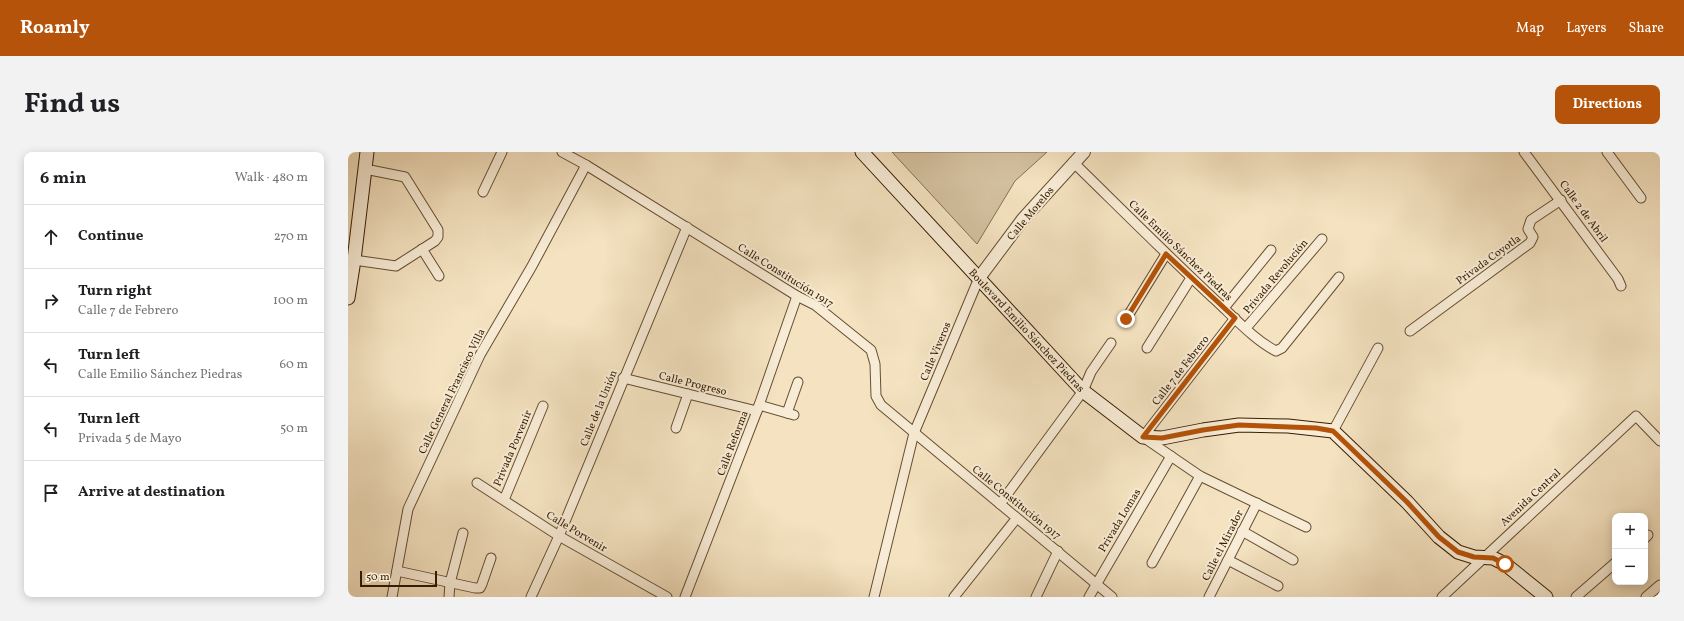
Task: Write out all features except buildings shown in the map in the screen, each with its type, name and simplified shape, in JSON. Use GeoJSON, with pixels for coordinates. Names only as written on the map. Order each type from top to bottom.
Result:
{"type":"FeatureCollection","features":[{"type":"Feature","properties":{"kind":"main road"},"geometry":{"type":"LineString","coordinates":[[348,298],[367,152]]}},
{"type":"Feature","properties":{"kind":"main road","name":"Boulevard Emilio Sánchez Piedras"},"geometry":{"type":"LineString","coordinates":[[862,152],[1083,391],[1143,437]]}},
{"type":"Feature","properties":{"kind":"main road"},"geometry":{"type":"LineString","coordinates":[[1143,437],[1162,438],[1239,425],[1316,428],[1333,431],[1407,502],[1439,537],[1458,552],[1474,557],[1493,558],[1505,564],[1546,597]]}},
{"type":"Feature","properties":{"kind":"street"},"geometry":{"type":"LineString","coordinates":[[483,192],[502,152]]}},
{"type":"Feature","properties":{"kind":"street","name":"Calle Constitución 1917"},"geometry":{"type":"LineString","coordinates":[[562,152],[586,165],[797,296],[815,305],[871,350],[875,364],[876,396],[881,405],[1016,519],[1058,551],[1112,597]]}},
{"type":"Feature","properties":{"kind":"street","name":"Calle Morelos"},"geometry":{"type":"LineString","coordinates":[[979,278],[1023,218],[1084,152]]}},
{"type":"Feature","properties":{"kind":"street","name":"Calle 2 de Abril"},"geometry":{"type":"LineString","coordinates":[[1524,152],[1561,200],[1618,279],[1621,286]]}},
{"type":"Feature","properties":{"kind":"street"},"geometry":{"type":"LineString","coordinates":[[1606,152],[1641,198]]}},
{"type":"Feature","properties":{"kind":"street","name":"Calle Emilio Sánchez Piedras"},"geometry":{"type":"LineString","coordinates":[[1074,162],[1191,278],[1246,328],[1270,348],[1276,351],[1282,348],[1339,277]]}},
{"type":"Feature","properties":{"kind":"street","name":"Calle General Francisco Villa"},"geometry":{"type":"LineString","coordinates":[[392,597],[408,509],[480,355],[532,266],[586,165]]}},
{"type":"Feature","properties":{"kind":"street"},"geometry":{"type":"LineString","coordinates":[[354,260],[396,266],[435,241],[438,237],[438,230],[405,177],[365,169]]}},
{"type":"Feature","properties":{"kind":"street","name":"Privada Coyotla"},"geometry":{"type":"LineString","coordinates":[[1410,331],[1530,243],[1533,237],[1528,229],[1530,220],[1561,200]]}},
{"type":"Feature","properties":{"kind":"street","name":"Calle de la Unión"},"geometry":{"type":"LineString","coordinates":[[532,597],[559,536],[623,378],[687,228]]}},
{"type":"Feature","properties":{"kind":"street","name":"Privada Revolución"},"geometry":{"type":"LineString","coordinates":[[1246,328],[1322,239]]}},
{"type":"Feature","properties":{"kind":"street"},"geometry":{"type":"LineString","coordinates":[[422,249],[439,276]]}},
{"type":"Feature","properties":{"kind":"street"},"geometry":{"type":"LineString","coordinates":[[1224,308],[1271,250]]}},
{"type":"Feature","properties":{"kind":"street"},"geometry":{"type":"LineString","coordinates":[[1126,319],[1166,254]]}},
{"type":"Feature","properties":{"kind":"street","name":"Calle Viveros"},"geometry":{"type":"LineString","coordinates":[[874,597],[914,433],[979,278]]}},
{"type":"Feature","properties":{"kind":"street"},"geometry":{"type":"LineString","coordinates":[[1147,348],[1191,278]]}},
{"type":"Feature","properties":{"kind":"street","name":"Calle Reforma"},"geometry":{"type":"LineString","coordinates":[[685,597],[758,408],[797,296]]}},
{"type":"Feature","properties":{"kind":"street","name":"Calle 7 de Febrero"},"geometry":{"type":"LineString","coordinates":[[1143,437],[1235,318]]}},
{"type":"Feature","properties":{"kind":"street"},"geometry":{"type":"LineString","coordinates":[[1000,504],[1083,391],[1091,372],[1111,343]]}},
{"type":"Feature","properties":{"kind":"street"},"geometry":{"type":"LineString","coordinates":[[1333,431],[1378,348]]}},
{"type":"Feature","properties":{"kind":"street","name":"Calle Progreso"},"geometry":{"type":"LineString","coordinates":[[623,378],[688,394],[790,414],[798,382]]}},
{"type":"Feature","properties":{"kind":"street"},"geometry":{"type":"LineString","coordinates":[[676,428],[688,394]]}},
{"type":"Feature","properties":{"kind":"street","name":"Privada Porvenir"},"geometry":{"type":"LineString","coordinates":[[504,500],[543,406]]}},
{"type":"Feature","properties":{"kind":"street","name":"Avenida Central"},"geometry":{"type":"LineString","coordinates":[[1442,597],[1636,416],[1660,441]]}},
{"type":"Feature","properties":{"kind":"street"},"geometry":{"type":"LineString","coordinates":[[1143,437],[1200,476],[1306,527]]}},
{"type":"Feature","properties":{"kind":"street","name":"Privada Lomas"},"geometry":{"type":"LineString","coordinates":[[1088,597],[1171,456]]}},
{"type":"Feature","properties":{"kind":"street"},"geometry":{"type":"LineString","coordinates":[[1152,563],[1200,476]]}},
{"type":"Feature","properties":{"kind":"street","name":"Calle Porvenir"},"geometry":{"type":"LineString","coordinates":[[477,483],[559,536],[667,597]]}},
{"type":"Feature","properties":{"kind":"street","name":"Calle el Mirador"},"geometry":{"type":"LineString","coordinates":[[1210,597],[1257,503]]}},
{"type":"Feature","properties":{"kind":"street"},"geometry":{"type":"LineString","coordinates":[[954,597],[1016,519]]}},
{"type":"Feature","properties":{"kind":"street"},"geometry":{"type":"LineString","coordinates":[[1242,531],[1293,560]]}},
{"type":"Feature","properties":{"kind":"street"},"geometry":{"type":"LineString","coordinates":[[449,597],[450,583],[464,533]]}},
{"type":"Feature","properties":{"kind":"street"},"geometry":{"type":"LineString","coordinates":[[1036,597],[1058,551]]}},
{"type":"Feature","properties":{"kind":"street"},"geometry":{"type":"LineString","coordinates":[[397,572],[480,588],[491,558]]}},
{"type":"Feature","properties":{"kind":"street"},"geometry":{"type":"LineString","coordinates":[[1228,560],[1278,586]]}},
{"type":"Feature","properties":{"kind":"street"},"geometry":{"type":"LineString","coordinates":[[1576,597],[1612,566]]}},
{"type":"Feature","properties":{"kind":"street"},"geometry":{"type":"LineString","coordinates":[[1646,597],[1660,585]]}},
{"type":"Feature","properties":{"kind":"shaded area"},"geometry":{"type":"Polygon","coordinates":[[[892,152],[1047,152],[1015,181],[977,244],[892,152]]]}},
{"type":"Feature","properties":{"kind":"route"},"geometry":{"type":"LineString","coordinates":[[1126,319],[1166,254],[1235,318],[1143,437],[1162,438],[1239,425],[1288,426],[1333,431],[1407,502],[1439,537],[1458,552],[1474,557],[1493,558],[1505,564]]}}]}
